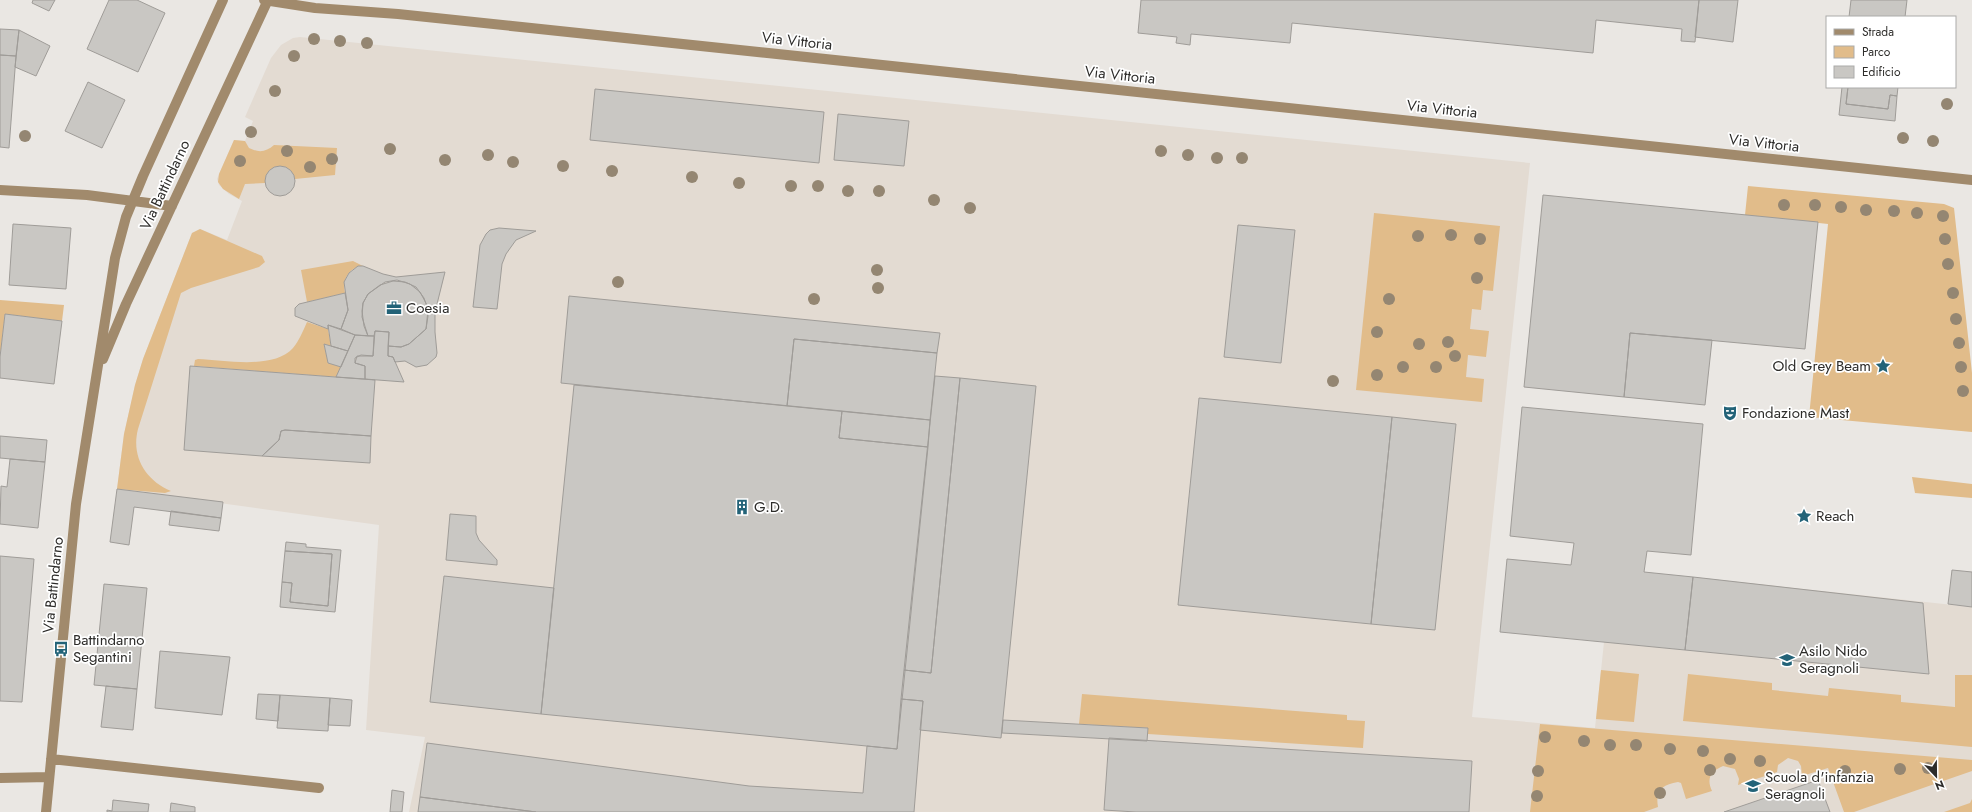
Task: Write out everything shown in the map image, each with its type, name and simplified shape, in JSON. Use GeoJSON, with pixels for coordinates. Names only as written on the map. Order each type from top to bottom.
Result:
{"type":"FeatureCollection","features":[{"type":"Feature","properties":{"kind":"street","name":"Via Battindarno"},"geometry":{"type":"LineString","coordinates":[[46,812],[76,504],[115,258],[132,201],[223,0]]}},
{"type":"Feature","properties":{"kind":"street","name":"Via Battindarno"},"geometry":{"type":"LineString","coordinates":[[94,385],[122,311],[172,206],[266,0]]}},
{"type":"Feature","properties":{"kind":"street","name":"Via Vittoria"},"geometry":{"type":"LineString","coordinates":[[266,0],[315,8],[414,16],[1972,180]]}},
{"type":"Feature","properties":{"kind":"street"},"geometry":{"type":"LineString","coordinates":[[0,190],[87,195],[172,206]]}},
{"type":"Feature","properties":{"kind":"street"},"geometry":{"type":"LineString","coordinates":[[51,759],[319,788]]}},
{"type":"Feature","properties":{"kind":"street"},"geometry":{"type":"LineString","coordinates":[[0,778],[49,777]]}},
{"type":"Feature","properties":{"kind":"shaded area"},"geometry":{"type":"Polygon","coordinates":[[[300,37],[1530,163],[1472,717],[1595,728],[1604,642],[1685,650],[1693,577],[1972,607],[1972,812],[409,812],[425,737],[366,730],[379,525],[117,489],[124,434],[135,385],[143,359],[192,233],[200,229],[227,240],[242,201],[229,194],[219,185],[217,179],[234,140],[245,141],[253,121],[245,117],[271,58],[281,45],[293,38],[300,37]]]}},
{"type":"Feature","properties":{"kind":"green space"},"geometry":{"type":"Polygon","coordinates":[[[234,140],[245,141],[249,148],[256,151],[268,149],[274,145],[337,148],[335,175],[295,179],[290,170],[277,167],[268,174],[265,183],[245,184],[239,199],[223,189],[218,182],[219,174],[234,140]]]}},
{"type":"Feature","properties":{"kind":"green space"},"geometry":{"type":"Polygon","coordinates":[[[1748,186],[1944,204],[1954,208],[1972,373],[1972,432],[1809,417],[1828,224],[1745,215],[1748,186]]]}},
{"type":"Feature","properties":{"kind":"green space"},"geometry":{"type":"Polygon","coordinates":[[[1374,213],[1500,226],[1493,291],[1483,290],[1481,310],[1472,309],[1470,329],[1489,331],[1486,357],[1468,355],[1466,377],[1484,379],[1482,402],[1356,390],[1374,213]]]}},
{"type":"Feature","properties":{"kind":"green space"},"geometry":{"type":"Polygon","coordinates":[[[200,229],[262,256],[265,262],[259,267],[191,288],[181,293],[136,439],[139,458],[147,474],[171,491],[165,493],[117,489],[124,434],[135,385],[143,359],[192,233],[200,229]]]}},
{"type":"Feature","properties":{"kind":"green space"},"geometry":{"type":"Polygon","coordinates":[[[353,261],[363,266],[350,271],[345,283],[345,293],[307,302],[301,270],[353,261]]]}},
{"type":"Feature","properties":{"kind":"green space"},"geometry":{"type":"Polygon","coordinates":[[[0,300],[64,305],[62,321],[5,314],[0,357],[0,300]]]}},
{"type":"Feature","properties":{"kind":"green space"},"geometry":{"type":"Polygon","coordinates":[[[307,322],[328,329],[331,346],[324,344],[328,363],[341,367],[336,377],[194,366],[195,360],[198,359],[248,362],[274,359],[284,355],[293,348],[307,322]]]}},
{"type":"Feature","properties":{"kind":"green space"},"geometry":{"type":"Polygon","coordinates":[[[1912,477],[1972,484],[1972,498],[1915,493],[1912,477]]]}},
{"type":"Feature","properties":{"kind":"green space"},"geometry":{"type":"Polygon","coordinates":[[[1601,670],[1639,674],[1634,722],[1596,719],[1601,670]]]}},
{"type":"Feature","properties":{"kind":"green space"},"geometry":{"type":"Polygon","coordinates":[[[1688,674],[1772,683],[1772,690],[1828,696],[1829,688],[1901,695],[1901,702],[1955,707],[1955,675],[1972,675],[1972,747],[1683,721],[1688,674]]]}},
{"type":"Feature","properties":{"kind":"green space"},"geometry":{"type":"Polygon","coordinates":[[[1082,694],[1347,715],[1347,720],[1365,721],[1363,748],[1148,734],[1148,728],[1079,724],[1082,694]]]}},
{"type":"Feature","properties":{"kind":"green space","name":"Scuola d'infanzia Seragnoli"},"geometry":{"type":"Polygon","coordinates":[[[1540,724],[1972,760],[1972,771],[1854,812],[1844,812],[1828,768],[1802,776],[1801,766],[1798,761],[1788,758],[1778,765],[1777,772],[1738,785],[1739,779],[1735,769],[1723,766],[1715,770],[1711,776],[1710,786],[1712,791],[1686,799],[1681,783],[1678,782],[1668,785],[1659,792],[1657,801],[1658,807],[1644,812],[1530,812],[1540,724]]]}},
{"type":"Feature","properties":{"kind":"green space"},"geometry":{"type":"Polygon","coordinates":[[[1972,799],[1972,812],[1944,812],[1970,803],[1972,799]]]}},
{"type":"Feature","properties":{"kind":"building"},"geometry":{"type":"Polygon","coordinates":[[[33,0],[55,0],[49,11],[32,3],[33,0]]]}},
{"type":"Feature","properties":{"kind":"building"},"geometry":{"type":"Polygon","coordinates":[[[109,0],[137,0],[165,13],[138,72],[87,49],[109,0]]]}},
{"type":"Feature","properties":{"kind":"building"},"geometry":{"type":"Polygon","coordinates":[[[1141,0],[1699,0],[1695,42],[1681,41],[1682,29],[1596,20],[1593,53],[1292,23],[1290,43],[1191,34],[1190,45],[1176,43],[1177,37],[1138,33],[1141,0]]]}},
{"type":"Feature","properties":{"kind":"building"},"geometry":{"type":"Polygon","coordinates":[[[1699,0],[1738,0],[1733,42],[1695,37],[1699,0]]]}},
{"type":"Feature","properties":{"kind":"building"},"geometry":{"type":"Polygon","coordinates":[[[1851,0],[1907,0],[1905,16],[1849,16],[1851,0]]]}},
{"type":"Feature","properties":{"kind":"building"},"geometry":{"type":"Polygon","coordinates":[[[0,29],[19,30],[16,56],[0,55],[0,29]]]}},
{"type":"Feature","properties":{"kind":"building"},"geometry":{"type":"Polygon","coordinates":[[[19,30],[50,46],[36,76],[15,67],[19,30]]]}},
{"type":"Feature","properties":{"kind":"building"},"geometry":{"type":"Polygon","coordinates":[[[0,55],[16,56],[9,148],[0,147],[0,55]]]}},
{"type":"Feature","properties":{"kind":"building"},"geometry":{"type":"Polygon","coordinates":[[[88,82],[125,100],[102,148],[65,131],[88,82]]]}},
{"type":"Feature","properties":{"kind":"building"},"geometry":{"type":"Polygon","coordinates":[[[1842,88],[1848,88],[1846,104],[1888,109],[1890,95],[1897,96],[1895,121],[1839,115],[1842,88]]]}},
{"type":"Feature","properties":{"kind":"building"},"geometry":{"type":"Polygon","coordinates":[[[1848,88],[1898,88],[1897,96],[1890,95],[1888,109],[1846,104],[1848,88]]]}},
{"type":"Feature","properties":{"kind":"building"},"geometry":{"type":"Polygon","coordinates":[[[595,89],[824,112],[819,163],[590,140],[595,89]]]}},
{"type":"Feature","properties":{"kind":"building"},"geometry":{"type":"Polygon","coordinates":[[[838,114],[909,121],[904,166],[834,160],[838,114]]]}},
{"type":"Feature","properties":{"kind":"building"},"geometry":{"type":"Polygon","coordinates":[[[280,166],[286,167],[294,175],[294,187],[286,195],[280,196],[274,195],[266,187],[265,181],[266,175],[274,167],[280,166]]]}},
{"type":"Feature","properties":{"kind":"building"},"geometry":{"type":"Polygon","coordinates":[[[1543,195],[1818,222],[1805,349],[1630,333],[1624,397],[1524,387],[1543,195]]]}},
{"type":"Feature","properties":{"kind":"building"},"geometry":{"type":"Polygon","coordinates":[[[13,224],[71,228],[66,289],[9,285],[13,224]]]}},
{"type":"Feature","properties":{"kind":"building"},"geometry":{"type":"Polygon","coordinates":[[[1238,225],[1295,230],[1281,363],[1224,357],[1238,225]]]}},
{"type":"Feature","properties":{"kind":"building"},"geometry":{"type":"Polygon","coordinates":[[[499,228],[536,231],[516,240],[506,254],[502,264],[497,309],[473,307],[480,245],[490,230],[499,228]]]}},
{"type":"Feature","properties":{"kind":"building"},"geometry":{"type":"Polygon","coordinates":[[[358,266],[363,266],[383,274],[396,277],[445,272],[435,312],[437,353],[436,357],[427,365],[416,367],[405,361],[395,362],[393,357],[388,356],[388,346],[401,347],[409,344],[426,329],[428,316],[427,305],[420,292],[410,284],[397,280],[385,282],[368,294],[363,303],[362,311],[364,326],[368,336],[355,335],[341,329],[348,310],[344,282],[349,273],[358,266]]]}},
{"type":"Feature","properties":{"kind":"building"},"geometry":{"type":"Polygon","coordinates":[[[393,281],[405,282],[416,287],[424,298],[428,310],[426,329],[409,344],[401,347],[388,346],[389,332],[375,331],[374,336],[368,336],[362,317],[363,303],[368,294],[380,285],[393,281]]]}},
{"type":"Feature","properties":{"kind":"building"},"geometry":{"type":"Polygon","coordinates":[[[345,293],[348,310],[341,329],[328,325],[328,329],[295,316],[295,308],[299,304],[345,293]]]}},
{"type":"Feature","properties":{"kind":"building"},"geometry":{"type":"Polygon","coordinates":[[[569,296],[940,333],[937,353],[794,339],[787,406],[561,383],[569,296]]]}},
{"type":"Feature","properties":{"kind":"building"},"geometry":{"type":"Polygon","coordinates":[[[5,314],[62,321],[54,384],[0,378],[0,357],[5,314]]]}},
{"type":"Feature","properties":{"kind":"building"},"geometry":{"type":"Polygon","coordinates":[[[328,325],[355,335],[348,351],[331,346],[328,325]]]}},
{"type":"Feature","properties":{"kind":"building"},"geometry":{"type":"Polygon","coordinates":[[[375,331],[389,332],[388,356],[393,357],[404,382],[365,379],[365,366],[355,363],[357,356],[373,356],[375,331]]]}},
{"type":"Feature","properties":{"kind":"building"},"geometry":{"type":"Polygon","coordinates":[[[1630,333],[1712,340],[1705,405],[1624,397],[1630,333]]]}},
{"type":"Feature","properties":{"kind":"building"},"geometry":{"type":"Polygon","coordinates":[[[355,335],[374,336],[373,356],[361,355],[355,358],[355,363],[365,366],[365,379],[336,377],[355,335]]]}},
{"type":"Feature","properties":{"kind":"building"},"geometry":{"type":"Polygon","coordinates":[[[794,339],[937,353],[930,420],[787,406],[794,339]]]}},
{"type":"Feature","properties":{"kind":"building"},"geometry":{"type":"Polygon","coordinates":[[[324,344],[348,351],[341,367],[328,363],[324,344]]]}},
{"type":"Feature","properties":{"kind":"building"},"geometry":{"type":"Polygon","coordinates":[[[190,366],[375,380],[371,436],[285,430],[281,431],[279,440],[262,456],[184,450],[190,366]]]}},
{"type":"Feature","properties":{"kind":"building"},"geometry":{"type":"Polygon","coordinates":[[[935,376],[960,378],[931,673],[904,670],[935,376]]]}},
{"type":"Feature","properties":{"kind":"building"},"geometry":{"type":"Polygon","coordinates":[[[960,378],[1036,386],[1001,738],[920,730],[923,701],[901,699],[904,670],[931,673],[960,378]]]}},
{"type":"Feature","properties":{"kind":"building","name":"G.D."},"geometry":{"type":"Polygon","coordinates":[[[574,385],[842,411],[839,438],[928,447],[897,749],[541,714],[574,385]]]}},
{"type":"Feature","properties":{"kind":"building"},"geometry":{"type":"Polygon","coordinates":[[[1199,398],[1392,417],[1371,624],[1178,605],[1199,398]]]}},
{"type":"Feature","properties":{"kind":"building"},"geometry":{"type":"Polygon","coordinates":[[[1522,407],[1703,424],[1691,555],[1647,551],[1644,572],[1693,577],[1685,650],[1500,632],[1507,559],[1571,565],[1574,543],[1510,536],[1522,407]]]}},
{"type":"Feature","properties":{"kind":"building"},"geometry":{"type":"Polygon","coordinates":[[[842,411],[930,420],[928,447],[839,438],[842,411]]]}},
{"type":"Feature","properties":{"kind":"building"},"geometry":{"type":"Polygon","coordinates":[[[1392,417],[1456,424],[1435,630],[1371,624],[1392,417]]]}},
{"type":"Feature","properties":{"kind":"building"},"geometry":{"type":"Polygon","coordinates":[[[285,430],[371,436],[370,463],[262,456],[279,440],[281,431],[285,430]]]}},
{"type":"Feature","properties":{"kind":"building"},"geometry":{"type":"Polygon","coordinates":[[[0,436],[47,440],[45,462],[0,458],[0,436]]]}},
{"type":"Feature","properties":{"kind":"building"},"geometry":{"type":"Polygon","coordinates":[[[10,459],[45,462],[38,528],[0,524],[1,486],[7,487],[10,459]]]}},
{"type":"Feature","properties":{"kind":"building"},"geometry":{"type":"Polygon","coordinates":[[[117,489],[223,502],[221,518],[134,507],[129,545],[110,542],[117,489]]]}},
{"type":"Feature","properties":{"kind":"building"},"geometry":{"type":"Polygon","coordinates":[[[171,511],[221,518],[219,531],[169,525],[171,511]]]}},
{"type":"Feature","properties":{"kind":"building"},"geometry":{"type":"Polygon","coordinates":[[[450,514],[476,516],[476,533],[479,540],[497,560],[497,565],[446,560],[450,514]]]}},
{"type":"Feature","properties":{"kind":"building"},"geometry":{"type":"Polygon","coordinates":[[[286,542],[306,544],[306,547],[341,550],[335,612],[280,607],[282,582],[292,583],[290,602],[328,606],[332,554],[285,551],[286,542]]]}},
{"type":"Feature","properties":{"kind":"building"},"geometry":{"type":"Polygon","coordinates":[[[285,551],[332,554],[328,606],[290,602],[292,583],[282,582],[285,551]]]}},
{"type":"Feature","properties":{"kind":"building"},"geometry":{"type":"Polygon","coordinates":[[[0,556],[34,559],[22,702],[0,701],[0,556]]]}},
{"type":"Feature","properties":{"kind":"building"},"geometry":{"type":"Polygon","coordinates":[[[1952,570],[1972,572],[1972,607],[1948,604],[1952,570]]]}},
{"type":"Feature","properties":{"kind":"building"},"geometry":{"type":"Polygon","coordinates":[[[444,576],[554,588],[541,714],[430,702],[444,576]]]}},
{"type":"Feature","properties":{"kind":"building"},"geometry":{"type":"Polygon","coordinates":[[[1693,577],[1923,603],[1929,674],[1685,650],[1693,577]]]}},
{"type":"Feature","properties":{"kind":"building"},"geometry":{"type":"Polygon","coordinates":[[[104,584],[147,588],[137,689],[94,685],[104,584]]]}},
{"type":"Feature","properties":{"kind":"building"},"geometry":{"type":"Polygon","coordinates":[[[160,651],[230,657],[222,715],[155,708],[160,651]]]}},
{"type":"Feature","properties":{"kind":"building"},"geometry":{"type":"Polygon","coordinates":[[[106,686],[137,689],[133,730],[101,727],[106,686]]]}},
{"type":"Feature","properties":{"kind":"building"},"geometry":{"type":"Polygon","coordinates":[[[258,694],[280,695],[278,721],[256,719],[258,694]]]}},
{"type":"Feature","properties":{"kind":"building"},"geometry":{"type":"Polygon","coordinates":[[[280,695],[330,698],[328,731],[277,728],[280,695]]]}},
{"type":"Feature","properties":{"kind":"building"},"geometry":{"type":"Polygon","coordinates":[[[330,698],[352,700],[350,726],[328,725],[330,698]]]}},
{"type":"Feature","properties":{"kind":"building"},"geometry":{"type":"Polygon","coordinates":[[[901,699],[923,701],[914,812],[536,812],[420,797],[427,743],[749,786],[863,793],[867,746],[897,749],[901,699]]]}},
{"type":"Feature","properties":{"kind":"building"},"geometry":{"type":"Polygon","coordinates":[[[1003,720],[1148,728],[1147,741],[1002,733],[1003,720]]]}},
{"type":"Feature","properties":{"kind":"building"},"geometry":{"type":"Polygon","coordinates":[[[1109,738],[1472,761],[1469,812],[1136,812],[1104,810],[1109,738]]]}},
{"type":"Feature","properties":{"kind":"building"},"geometry":{"type":"Polygon","coordinates":[[[1818,780],[1830,812],[1724,812],[1818,780]]]}},
{"type":"Feature","properties":{"kind":"building"},"geometry":{"type":"Polygon","coordinates":[[[392,790],[404,792],[402,812],[390,812],[392,790]]]}},
{"type":"Feature","properties":{"kind":"building"},"geometry":{"type":"Polygon","coordinates":[[[420,797],[536,812],[418,812],[420,797]]]}},
{"type":"Feature","properties":{"kind":"building"},"geometry":{"type":"Polygon","coordinates":[[[113,800],[149,804],[148,812],[107,812],[107,810],[112,811],[113,800]]]}},
{"type":"Feature","properties":{"kind":"building"},"geometry":{"type":"Polygon","coordinates":[[[171,803],[195,807],[195,812],[170,812],[171,803]]]}},
{"type":"Feature","properties":{"kind":"place","name":"Coesia"},"geometry":{"type":"Point","coordinates":[394,308]}},
{"type":"Feature","properties":{"kind":"place","name":"Old Grey Beam"},"geometry":{"type":"Point","coordinates":[1883,366]}},
{"type":"Feature","properties":{"kind":"place","name":"Fondazione Mast"},"geometry":{"type":"Point","coordinates":[1730,413]}},
{"type":"Feature","properties":{"kind":"place","name":"G.D."},"geometry":{"type":"Point","coordinates":[742,507]}},
{"type":"Feature","properties":{"kind":"place","name":"Reach"},"geometry":{"type":"Point","coordinates":[1804,516]}},
{"type":"Feature","properties":{"kind":"place","name":"Battindarno Segantini"},"geometry":{"type":"Point","coordinates":[61,649]}},
{"type":"Feature","properties":{"kind":"place","name":"Asilo Nido Seragnoli"},"geometry":{"type":"Point","coordinates":[1787,660]}},
{"type":"Feature","properties":{"kind":"place","name":"Scuola d'infanzia Seragnoli"},"geometry":{"type":"Point","coordinates":[1753,786]}}]}
